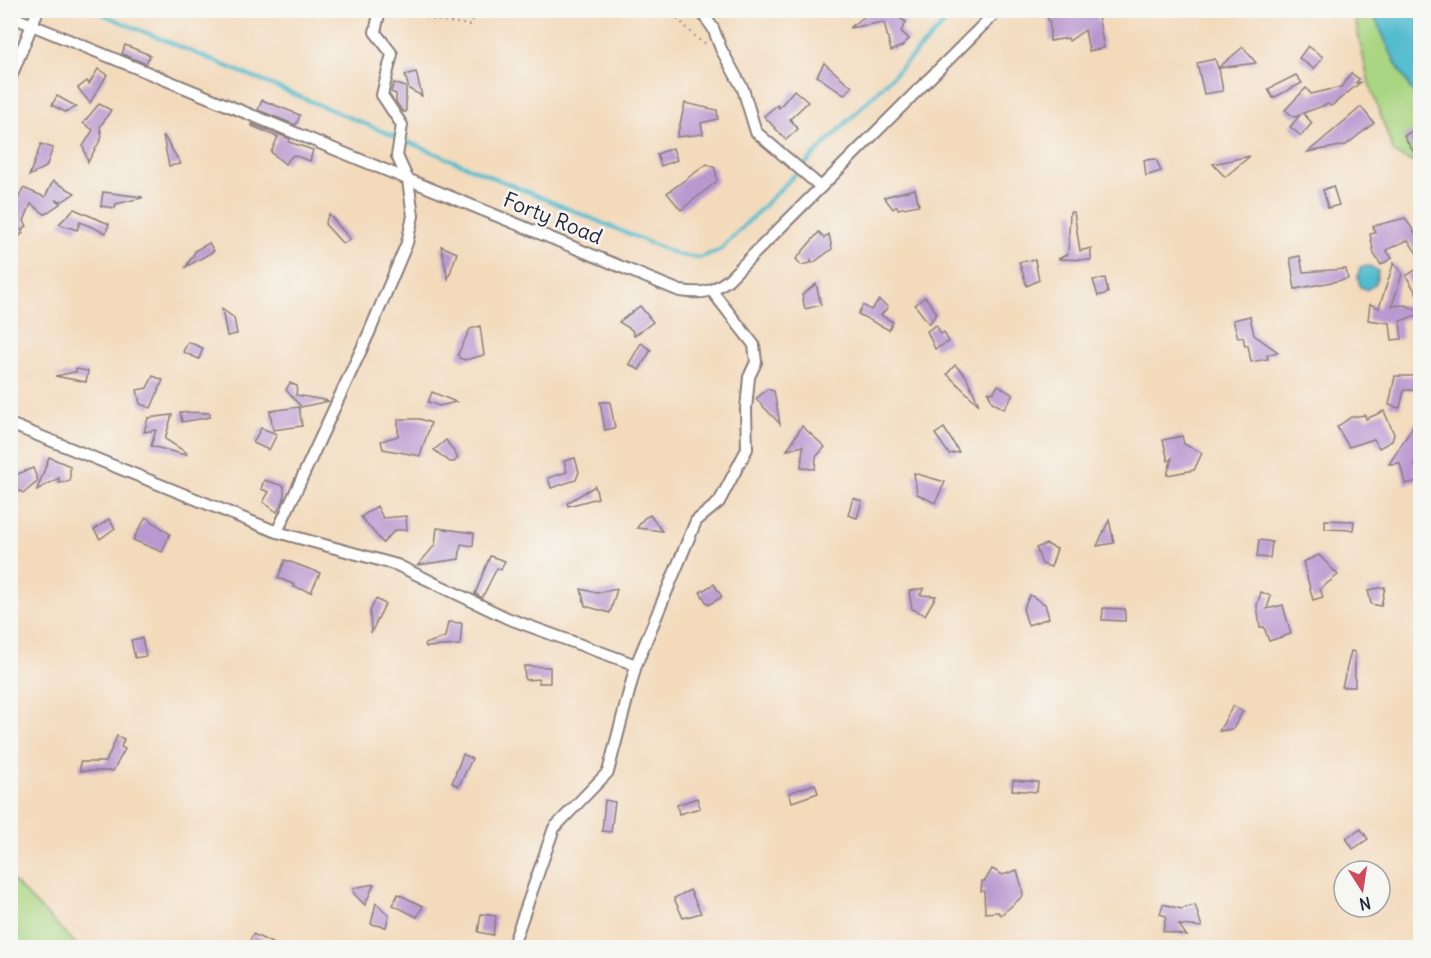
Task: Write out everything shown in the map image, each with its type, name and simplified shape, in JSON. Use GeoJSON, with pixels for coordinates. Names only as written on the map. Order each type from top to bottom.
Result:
{"type":"FeatureCollection","features":[{"type":"Feature","properties":{"kind":"street"},"geometry":{"type":"LineString","coordinates":[[10,79],[38,10]]}},
{"type":"Feature","properties":{"kind":"street"},"geometry":{"type":"LineString","coordinates":[[278,532],[369,333],[407,243],[412,216],[408,180],[397,156],[402,125],[382,95],[392,54],[375,32],[380,10]]}},
{"type":"Feature","properties":{"kind":"street"},"geometry":{"type":"LineString","coordinates":[[700,10],[713,28],[721,49],[743,89],[756,132],[821,187]]}},
{"type":"Feature","properties":{"kind":"street"},"geometry":{"type":"LineString","coordinates":[[512,948],[554,828],[608,772],[636,665],[696,521],[719,502],[747,449],[746,409],[749,377],[756,362],[754,345],[712,291],[728,280],[998,10]]}},
{"type":"Feature","properties":{"kind":"street","name":"Forty Road"},"geometry":{"type":"LineString","coordinates":[[10,16],[680,291],[712,291]]}},
{"type":"Feature","properties":{"kind":"street"},"geometry":{"type":"LineString","coordinates":[[10,424],[278,532],[397,565],[507,618],[636,665]]}},
{"type":"Feature","properties":{"kind":"path"},"geometry":{"type":"LineString","coordinates":[[418,10],[428,19],[469,25],[480,10]]}},
{"type":"Feature","properties":{"kind":"path"},"geometry":{"type":"LineString","coordinates":[[669,10],[699,40],[721,49]]}},
{"type":"Feature","properties":{"kind":"green space"},"geometry":{"type":"Polygon","coordinates":[[[1353,11],[1372,11],[1395,62],[1420,105],[1420,166],[1394,153],[1369,83],[1353,11]]]}},
{"type":"Feature","properties":{"kind":"green space"},"geometry":{"type":"Polygon","coordinates":[[[11,879],[79,947],[11,947],[11,879]]]}},
{"type":"Feature","properties":{"kind":"water"},"geometry":{"type":"Polygon","coordinates":[[[1372,11],[1420,11],[1420,105],[1395,62],[1372,11]]]}},
{"type":"Feature","properties":{"kind":"water"},"geometry":{"type":"Polygon","coordinates":[[[1370,266],[1378,271],[1376,283],[1367,290],[1360,287],[1358,277],[1360,267],[1370,266]]]}},
{"type":"Feature","properties":{"kind":"building"},"geometry":{"type":"Polygon","coordinates":[[[873,10],[887,10],[906,22],[901,31],[909,39],[902,46],[891,51],[884,22],[849,28],[873,10]]]}},
{"type":"Feature","properties":{"kind":"building"},"geometry":{"type":"Polygon","coordinates":[[[1053,10],[1062,10],[1065,16],[1097,10],[1104,48],[1089,51],[1085,30],[1069,41],[1068,38],[1050,41],[1050,23],[1046,14],[1053,10]]]}},
{"type":"Feature","properties":{"kind":"building"},"geometry":{"type":"Polygon","coordinates":[[[125,45],[150,55],[146,64],[122,54],[125,45]]]}},
{"type":"Feature","properties":{"kind":"building"},"geometry":{"type":"Polygon","coordinates":[[[1308,46],[1323,57],[1314,69],[1299,58],[1308,46]]]}},
{"type":"Feature","properties":{"kind":"building"},"geometry":{"type":"Polygon","coordinates":[[[1243,47],[1256,63],[1219,68],[1223,91],[1204,94],[1197,63],[1215,59],[1218,68],[1243,47]]]}},
{"type":"Feature","properties":{"kind":"building"},"geometry":{"type":"Polygon","coordinates":[[[824,63],[852,87],[844,95],[817,76],[824,63]]]}},
{"type":"Feature","properties":{"kind":"building"},"geometry":{"type":"Polygon","coordinates":[[[98,69],[107,75],[90,103],[78,88],[87,81],[89,84],[98,69]]]}},
{"type":"Feature","properties":{"kind":"building"},"geometry":{"type":"Polygon","coordinates":[[[416,72],[422,96],[409,89],[405,75],[416,72]]]}},
{"type":"Feature","properties":{"kind":"building"},"geometry":{"type":"Polygon","coordinates":[[[1351,73],[1359,79],[1356,83],[1361,82],[1331,106],[1328,104],[1303,113],[1312,123],[1301,136],[1290,127],[1300,115],[1294,117],[1285,110],[1306,88],[1311,94],[1341,87],[1351,73]]]}},
{"type":"Feature","properties":{"kind":"building"},"geometry":{"type":"Polygon","coordinates":[[[1296,75],[1302,83],[1273,98],[1268,89],[1296,75]]]}},
{"type":"Feature","properties":{"kind":"building"},"geometry":{"type":"Polygon","coordinates":[[[394,83],[406,87],[406,112],[403,112],[396,102],[396,94],[391,92],[394,83]]]}},
{"type":"Feature","properties":{"kind":"building"},"geometry":{"type":"Polygon","coordinates":[[[794,90],[808,102],[790,119],[798,129],[786,140],[764,116],[777,105],[779,108],[794,90]]]}},
{"type":"Feature","properties":{"kind":"building"},"geometry":{"type":"Polygon","coordinates":[[[57,96],[77,107],[65,112],[52,105],[57,96]]]}},
{"type":"Feature","properties":{"kind":"building"},"geometry":{"type":"Polygon","coordinates":[[[262,100],[300,115],[296,125],[258,110],[262,100]]]}},
{"type":"Feature","properties":{"kind":"building"},"geometry":{"type":"Polygon","coordinates":[[[685,103],[717,110],[718,119],[701,123],[703,134],[677,137],[685,103]]]}},
{"type":"Feature","properties":{"kind":"building"},"geometry":{"type":"Polygon","coordinates":[[[99,104],[111,110],[100,127],[102,137],[88,162],[83,146],[93,130],[83,123],[99,104]]]}},
{"type":"Feature","properties":{"kind":"building"},"geometry":{"type":"Polygon","coordinates":[[[1361,107],[1374,123],[1346,145],[1308,152],[1361,107]]]}},
{"type":"Feature","properties":{"kind":"building"},"geometry":{"type":"Polygon","coordinates":[[[252,124],[290,139],[289,142],[313,150],[310,161],[293,155],[285,164],[271,152],[278,137],[252,124]]]}},
{"type":"Feature","properties":{"kind":"building"},"geometry":{"type":"Polygon","coordinates":[[[1415,129],[1420,138],[1420,163],[1404,136],[1415,129]]]}},
{"type":"Feature","properties":{"kind":"building"},"geometry":{"type":"Polygon","coordinates":[[[164,136],[181,164],[169,166],[164,136]]]}},
{"type":"Feature","properties":{"kind":"building"},"geometry":{"type":"Polygon","coordinates":[[[41,144],[53,148],[46,167],[29,176],[41,144]]]}},
{"type":"Feature","properties":{"kind":"building"},"geometry":{"type":"Polygon","coordinates":[[[673,148],[677,160],[661,166],[657,154],[673,148]]]}},
{"type":"Feature","properties":{"kind":"building"},"geometry":{"type":"Polygon","coordinates":[[[1250,156],[1225,177],[1213,164],[1250,156]]]}},
{"type":"Feature","properties":{"kind":"building"},"geometry":{"type":"Polygon","coordinates":[[[1156,159],[1161,171],[1146,176],[1144,160],[1156,159]]]}},
{"type":"Feature","properties":{"kind":"building"},"geometry":{"type":"Polygon","coordinates":[[[707,164],[715,168],[717,181],[681,210],[667,193],[707,164]]]}},
{"type":"Feature","properties":{"kind":"building"},"geometry":{"type":"Polygon","coordinates":[[[53,181],[75,193],[63,201],[55,200],[61,203],[45,214],[31,204],[24,221],[27,226],[21,230],[23,233],[10,244],[10,217],[23,188],[45,197],[53,181]]]}},
{"type":"Feature","properties":{"kind":"building"},"geometry":{"type":"Polygon","coordinates":[[[1333,186],[1339,205],[1328,208],[1323,190],[1333,186]]]}},
{"type":"Feature","properties":{"kind":"building"},"geometry":{"type":"Polygon","coordinates":[[[915,189],[919,205],[898,209],[897,206],[893,209],[884,197],[915,189]]]}},
{"type":"Feature","properties":{"kind":"building"},"geometry":{"type":"Polygon","coordinates":[[[103,192],[142,198],[116,204],[115,208],[101,206],[103,192]]]}},
{"type":"Feature","properties":{"kind":"building"},"geometry":{"type":"Polygon","coordinates":[[[74,209],[109,224],[106,233],[80,222],[77,230],[59,224],[74,209]]]}},
{"type":"Feature","properties":{"kind":"building"},"geometry":{"type":"Polygon","coordinates":[[[1070,212],[1074,212],[1080,251],[1091,248],[1091,260],[1058,259],[1068,254],[1070,212]]]}},
{"type":"Feature","properties":{"kind":"building"},"geometry":{"type":"Polygon","coordinates":[[[329,214],[350,239],[343,244],[325,224],[329,214]]]}},
{"type":"Feature","properties":{"kind":"building"},"geometry":{"type":"Polygon","coordinates":[[[1405,218],[1420,240],[1420,258],[1408,240],[1386,250],[1392,258],[1381,265],[1374,254],[1370,234],[1375,233],[1373,226],[1405,218]]]}},
{"type":"Feature","properties":{"kind":"building"},"geometry":{"type":"Polygon","coordinates":[[[819,232],[824,238],[829,234],[832,249],[813,263],[811,260],[811,263],[801,265],[796,259],[819,232]]]}},
{"type":"Feature","properties":{"kind":"building"},"geometry":{"type":"Polygon","coordinates":[[[209,243],[214,251],[186,267],[196,250],[209,243]]]}},
{"type":"Feature","properties":{"kind":"building"},"geometry":{"type":"Polygon","coordinates":[[[441,246],[457,253],[448,279],[441,246]]]}},
{"type":"Feature","properties":{"kind":"building"},"geometry":{"type":"Polygon","coordinates":[[[1300,256],[1303,272],[1346,269],[1348,279],[1295,289],[1290,258],[1300,256]]]}},
{"type":"Feature","properties":{"kind":"building"},"geometry":{"type":"Polygon","coordinates":[[[1035,260],[1039,280],[1027,286],[1019,262],[1035,260]]]}},
{"type":"Feature","properties":{"kind":"building"},"geometry":{"type":"Polygon","coordinates":[[[1394,262],[1402,274],[1392,306],[1406,305],[1420,311],[1420,314],[1400,321],[1402,339],[1392,340],[1390,323],[1368,320],[1370,304],[1379,308],[1394,262]]]}},
{"type":"Feature","properties":{"kind":"building"},"geometry":{"type":"Polygon","coordinates":[[[1420,267],[1420,299],[1406,276],[1420,267]]]}},
{"type":"Feature","properties":{"kind":"building"},"geometry":{"type":"Polygon","coordinates":[[[1105,278],[1108,293],[1098,296],[1093,280],[1105,278]]]}},
{"type":"Feature","properties":{"kind":"building"},"geometry":{"type":"Polygon","coordinates":[[[816,284],[821,305],[805,309],[802,295],[816,284]]]}},
{"type":"Feature","properties":{"kind":"building"},"geometry":{"type":"Polygon","coordinates":[[[925,297],[937,313],[929,324],[915,305],[925,297]]]}},
{"type":"Feature","properties":{"kind":"building"},"geometry":{"type":"Polygon","coordinates":[[[879,300],[888,307],[881,315],[893,322],[889,330],[858,314],[863,305],[871,310],[879,300]]]}},
{"type":"Feature","properties":{"kind":"building"},"geometry":{"type":"Polygon","coordinates":[[[640,306],[653,322],[634,336],[632,330],[619,322],[640,306]]]}},
{"type":"Feature","properties":{"kind":"building"},"geometry":{"type":"Polygon","coordinates":[[[222,309],[234,318],[237,334],[227,336],[222,309]]]}},
{"type":"Feature","properties":{"kind":"building"},"geometry":{"type":"Polygon","coordinates":[[[1250,316],[1254,335],[1278,352],[1267,355],[1268,359],[1251,362],[1248,345],[1245,346],[1243,337],[1238,338],[1233,320],[1250,316]]]}},
{"type":"Feature","properties":{"kind":"building"},"geometry":{"type":"Polygon","coordinates":[[[936,325],[941,334],[944,332],[949,342],[935,349],[927,331],[936,325]]]}},
{"type":"Feature","properties":{"kind":"building"},"geometry":{"type":"Polygon","coordinates":[[[480,326],[484,355],[465,360],[459,358],[458,354],[470,329],[480,326]]]}},
{"type":"Feature","properties":{"kind":"building"},"geometry":{"type":"Polygon","coordinates":[[[188,342],[203,348],[199,359],[183,352],[188,342]]]}},
{"type":"Feature","properties":{"kind":"building"},"geometry":{"type":"Polygon","coordinates":[[[641,343],[651,350],[639,370],[629,364],[641,343]]]}},
{"type":"Feature","properties":{"kind":"building"},"geometry":{"type":"Polygon","coordinates":[[[955,365],[966,376],[979,405],[947,374],[955,365]]]}},
{"type":"Feature","properties":{"kind":"building"},"geometry":{"type":"Polygon","coordinates":[[[76,369],[88,371],[86,382],[55,376],[76,372],[76,369]]]}},
{"type":"Feature","properties":{"kind":"building"},"geometry":{"type":"Polygon","coordinates":[[[153,376],[163,380],[151,408],[140,404],[137,390],[147,388],[153,376]]]}},
{"type":"Feature","properties":{"kind":"building"},"geometry":{"type":"Polygon","coordinates":[[[1395,376],[1420,376],[1420,390],[1404,390],[1400,408],[1389,405],[1395,376]]]}},
{"type":"Feature","properties":{"kind":"building"},"geometry":{"type":"Polygon","coordinates":[[[290,383],[297,386],[296,395],[329,401],[301,407],[286,390],[290,383]]]}},
{"type":"Feature","properties":{"kind":"building"},"geometry":{"type":"Polygon","coordinates":[[[998,385],[1013,395],[1004,409],[992,402],[988,392],[993,393],[998,385]]]}},
{"type":"Feature","properties":{"kind":"building"},"geometry":{"type":"Polygon","coordinates":[[[767,389],[774,391],[780,424],[756,399],[767,389]]]}},
{"type":"Feature","properties":{"kind":"building"},"geometry":{"type":"Polygon","coordinates":[[[432,392],[456,402],[439,406],[428,402],[432,392]]]}},
{"type":"Feature","properties":{"kind":"building"},"geometry":{"type":"Polygon","coordinates":[[[600,402],[610,402],[615,428],[605,430],[600,402]]]}},
{"type":"Feature","properties":{"kind":"building"},"geometry":{"type":"Polygon","coordinates":[[[299,407],[302,426],[273,430],[270,411],[299,407]]]}},
{"type":"Feature","properties":{"kind":"building"},"geometry":{"type":"Polygon","coordinates":[[[1384,411],[1394,434],[1392,441],[1379,448],[1374,439],[1349,447],[1337,427],[1351,417],[1365,415],[1366,419],[1384,411]]]}},
{"type":"Feature","properties":{"kind":"building"},"geometry":{"type":"Polygon","coordinates":[[[180,412],[210,413],[210,417],[182,422],[180,412]]]}},
{"type":"Feature","properties":{"kind":"building"},"geometry":{"type":"Polygon","coordinates":[[[172,415],[165,439],[187,453],[186,455],[151,446],[156,430],[144,432],[148,418],[172,415]]]}},
{"type":"Feature","properties":{"kind":"building"},"geometry":{"type":"Polygon","coordinates":[[[1420,415],[1420,462],[1414,462],[1418,481],[1405,484],[1400,463],[1389,464],[1420,415]]]}},
{"type":"Feature","properties":{"kind":"building"},"geometry":{"type":"Polygon","coordinates":[[[398,419],[420,419],[431,423],[420,456],[383,449],[381,441],[398,436],[398,419]]]}},
{"type":"Feature","properties":{"kind":"building"},"geometry":{"type":"Polygon","coordinates":[[[802,426],[825,447],[816,457],[815,469],[801,468],[803,446],[787,450],[802,426]]]}},
{"type":"Feature","properties":{"kind":"building"},"geometry":{"type":"Polygon","coordinates":[[[261,428],[277,434],[269,450],[253,443],[261,428]]]}},
{"type":"Feature","properties":{"kind":"building"},"geometry":{"type":"Polygon","coordinates":[[[944,428],[959,452],[949,454],[935,434],[944,428]]]}},
{"type":"Feature","properties":{"kind":"building"},"geometry":{"type":"Polygon","coordinates":[[[1182,436],[1184,444],[1202,453],[1194,470],[1167,475],[1172,458],[1168,461],[1163,440],[1182,436]]]}},
{"type":"Feature","properties":{"kind":"building"},"geometry":{"type":"Polygon","coordinates":[[[446,440],[458,458],[454,462],[450,462],[434,450],[446,440]]]}},
{"type":"Feature","properties":{"kind":"building"},"geometry":{"type":"Polygon","coordinates":[[[49,457],[70,466],[70,481],[59,483],[59,478],[37,490],[49,457]]]}},
{"type":"Feature","properties":{"kind":"building"},"geometry":{"type":"Polygon","coordinates":[[[575,458],[579,472],[576,480],[551,488],[548,478],[567,472],[564,461],[575,458]]]}},
{"type":"Feature","properties":{"kind":"building"},"geometry":{"type":"Polygon","coordinates":[[[33,468],[38,481],[24,493],[10,487],[10,477],[33,468]]]}},
{"type":"Feature","properties":{"kind":"building"},"geometry":{"type":"Polygon","coordinates":[[[914,473],[945,482],[935,503],[917,494],[914,473]]]}},
{"type":"Feature","properties":{"kind":"building"},"geometry":{"type":"Polygon","coordinates":[[[264,480],[284,486],[284,499],[277,512],[263,502],[269,492],[261,489],[264,480]]]}},
{"type":"Feature","properties":{"kind":"building"},"geometry":{"type":"Polygon","coordinates":[[[595,486],[598,498],[568,506],[567,503],[595,486]]]}},
{"type":"Feature","properties":{"kind":"building"},"geometry":{"type":"Polygon","coordinates":[[[853,498],[862,501],[857,518],[848,515],[853,498]]]}},
{"type":"Feature","properties":{"kind":"building"},"geometry":{"type":"Polygon","coordinates":[[[377,506],[383,518],[406,516],[407,530],[395,530],[383,543],[361,517],[377,506]]]}},
{"type":"Feature","properties":{"kind":"building"},"geometry":{"type":"Polygon","coordinates":[[[650,515],[662,531],[637,528],[644,518],[650,515]]]}},
{"type":"Feature","properties":{"kind":"building"},"geometry":{"type":"Polygon","coordinates":[[[146,517],[170,534],[162,552],[133,540],[146,517]]]}},
{"type":"Feature","properties":{"kind":"building"},"geometry":{"type":"Polygon","coordinates":[[[109,519],[115,528],[100,539],[94,530],[109,519]]]}},
{"type":"Feature","properties":{"kind":"building"},"geometry":{"type":"Polygon","coordinates":[[[1109,520],[1114,543],[1097,546],[1109,520]]]}},
{"type":"Feature","properties":{"kind":"building"},"geometry":{"type":"Polygon","coordinates":[[[1325,520],[1354,521],[1353,530],[1325,529],[1325,520]]]}},
{"type":"Feature","properties":{"kind":"building"},"geometry":{"type":"Polygon","coordinates":[[[437,528],[474,533],[473,546],[461,544],[459,559],[418,565],[435,545],[437,528]]]}},
{"type":"Feature","properties":{"kind":"building"},"geometry":{"type":"Polygon","coordinates":[[[1259,540],[1272,542],[1270,558],[1257,557],[1259,540]]]}},
{"type":"Feature","properties":{"kind":"building"},"geometry":{"type":"Polygon","coordinates":[[[1046,544],[1057,549],[1051,567],[1042,564],[1036,548],[1046,544]]]}},
{"type":"Feature","properties":{"kind":"building"},"geometry":{"type":"Polygon","coordinates":[[[1319,555],[1338,575],[1320,589],[1323,597],[1313,600],[1303,562],[1319,555]]]}},
{"type":"Feature","properties":{"kind":"building"},"geometry":{"type":"Polygon","coordinates":[[[490,556],[505,561],[501,570],[497,568],[482,598],[475,594],[490,556]]]}},
{"type":"Feature","properties":{"kind":"building"},"geometry":{"type":"Polygon","coordinates":[[[285,560],[320,573],[311,592],[294,587],[295,585],[278,578],[285,560]]]}},
{"type":"Feature","properties":{"kind":"building"},"geometry":{"type":"Polygon","coordinates":[[[714,584],[722,597],[708,605],[700,592],[714,584]]]}},
{"type":"Feature","properties":{"kind":"building"},"geometry":{"type":"Polygon","coordinates":[[[1385,587],[1381,606],[1371,604],[1368,590],[1385,587]]]}},
{"type":"Feature","properties":{"kind":"building"},"geometry":{"type":"Polygon","coordinates":[[[924,588],[920,595],[936,596],[925,615],[912,609],[909,591],[924,588]]]}},
{"type":"Feature","properties":{"kind":"building"},"geometry":{"type":"Polygon","coordinates":[[[581,589],[597,593],[617,589],[610,613],[585,606],[581,589]]]}},
{"type":"Feature","properties":{"kind":"building"},"geometry":{"type":"Polygon","coordinates":[[[1261,592],[1271,596],[1267,609],[1283,605],[1291,634],[1269,641],[1264,627],[1260,627],[1257,605],[1261,592]]]}},
{"type":"Feature","properties":{"kind":"building"},"geometry":{"type":"Polygon","coordinates":[[[1030,595],[1045,604],[1049,618],[1028,625],[1023,609],[1030,595]]]}},
{"type":"Feature","properties":{"kind":"building"},"geometry":{"type":"Polygon","coordinates":[[[376,599],[385,604],[371,633],[370,611],[376,599]]]}},
{"type":"Feature","properties":{"kind":"building"},"geometry":{"type":"Polygon","coordinates":[[[1103,608],[1125,609],[1125,621],[1102,620],[1103,608]]]}},
{"type":"Feature","properties":{"kind":"building"},"geometry":{"type":"Polygon","coordinates":[[[448,622],[462,623],[460,645],[426,647],[425,644],[445,637],[448,622]]]}},
{"type":"Feature","properties":{"kind":"building"},"geometry":{"type":"Polygon","coordinates":[[[142,638],[146,656],[135,658],[131,640],[142,638]]]}},
{"type":"Feature","properties":{"kind":"building"},"geometry":{"type":"Polygon","coordinates":[[[1351,651],[1355,652],[1355,687],[1342,687],[1351,651]]]}},
{"type":"Feature","properties":{"kind":"building"},"geometry":{"type":"Polygon","coordinates":[[[524,666],[550,667],[550,683],[539,683],[539,679],[525,680],[524,666]]]}},
{"type":"Feature","properties":{"kind":"building"},"geometry":{"type":"Polygon","coordinates":[[[1233,706],[1243,711],[1233,729],[1219,731],[1233,706]]]}},
{"type":"Feature","properties":{"kind":"building"},"geometry":{"type":"Polygon","coordinates":[[[117,736],[124,739],[121,747],[125,749],[113,771],[80,771],[80,762],[106,762],[117,736]]]}},
{"type":"Feature","properties":{"kind":"building"},"geometry":{"type":"Polygon","coordinates":[[[463,754],[472,759],[459,786],[452,783],[463,754]]]}},
{"type":"Feature","properties":{"kind":"building"},"geometry":{"type":"Polygon","coordinates":[[[1013,780],[1038,782],[1037,792],[1012,790],[1013,780]]]}},
{"type":"Feature","properties":{"kind":"building"},"geometry":{"type":"Polygon","coordinates":[[[815,784],[818,793],[792,802],[789,793],[815,784]]]}},
{"type":"Feature","properties":{"kind":"building"},"geometry":{"type":"Polygon","coordinates":[[[697,798],[700,808],[679,814],[677,805],[697,798]]]}},
{"type":"Feature","properties":{"kind":"building"},"geometry":{"type":"Polygon","coordinates":[[[605,800],[615,802],[611,832],[602,831],[605,800]]]}},
{"type":"Feature","properties":{"kind":"building"},"geometry":{"type":"Polygon","coordinates":[[[1361,829],[1368,839],[1353,849],[1346,838],[1361,829]]]}},
{"type":"Feature","properties":{"kind":"building"},"geometry":{"type":"Polygon","coordinates":[[[992,869],[1003,875],[1017,870],[1022,888],[1023,896],[1001,915],[998,912],[985,913],[984,891],[981,891],[982,881],[985,881],[992,869]]]}},
{"type":"Feature","properties":{"kind":"building"},"geometry":{"type":"Polygon","coordinates":[[[374,884],[365,905],[354,894],[353,888],[374,884]]]}},
{"type":"Feature","properties":{"kind":"building"},"geometry":{"type":"Polygon","coordinates":[[[690,890],[701,913],[683,918],[674,898],[690,890]]]}},
{"type":"Feature","properties":{"kind":"building"},"geometry":{"type":"Polygon","coordinates":[[[398,894],[423,906],[417,917],[393,905],[398,894]]]}},
{"type":"Feature","properties":{"kind":"building"},"geometry":{"type":"Polygon","coordinates":[[[376,903],[389,915],[386,927],[371,924],[376,903]]]}},
{"type":"Feature","properties":{"kind":"building"},"geometry":{"type":"Polygon","coordinates":[[[1163,904],[1181,909],[1195,905],[1202,927],[1179,925],[1187,936],[1163,931],[1166,916],[1160,914],[1163,904]]]}},
{"type":"Feature","properties":{"kind":"building"},"geometry":{"type":"Polygon","coordinates":[[[481,914],[496,916],[493,935],[478,932],[481,914]]]}},
{"type":"Feature","properties":{"kind":"building"},"geometry":{"type":"Polygon","coordinates":[[[253,934],[280,947],[259,948],[249,943],[253,934]]]}},
{"type":"Feature","properties":{"kind":"waterway"},"geometry":{"type":"LineString","coordinates":[[92,10],[679,255],[699,258],[720,250],[958,10]]}}]}
